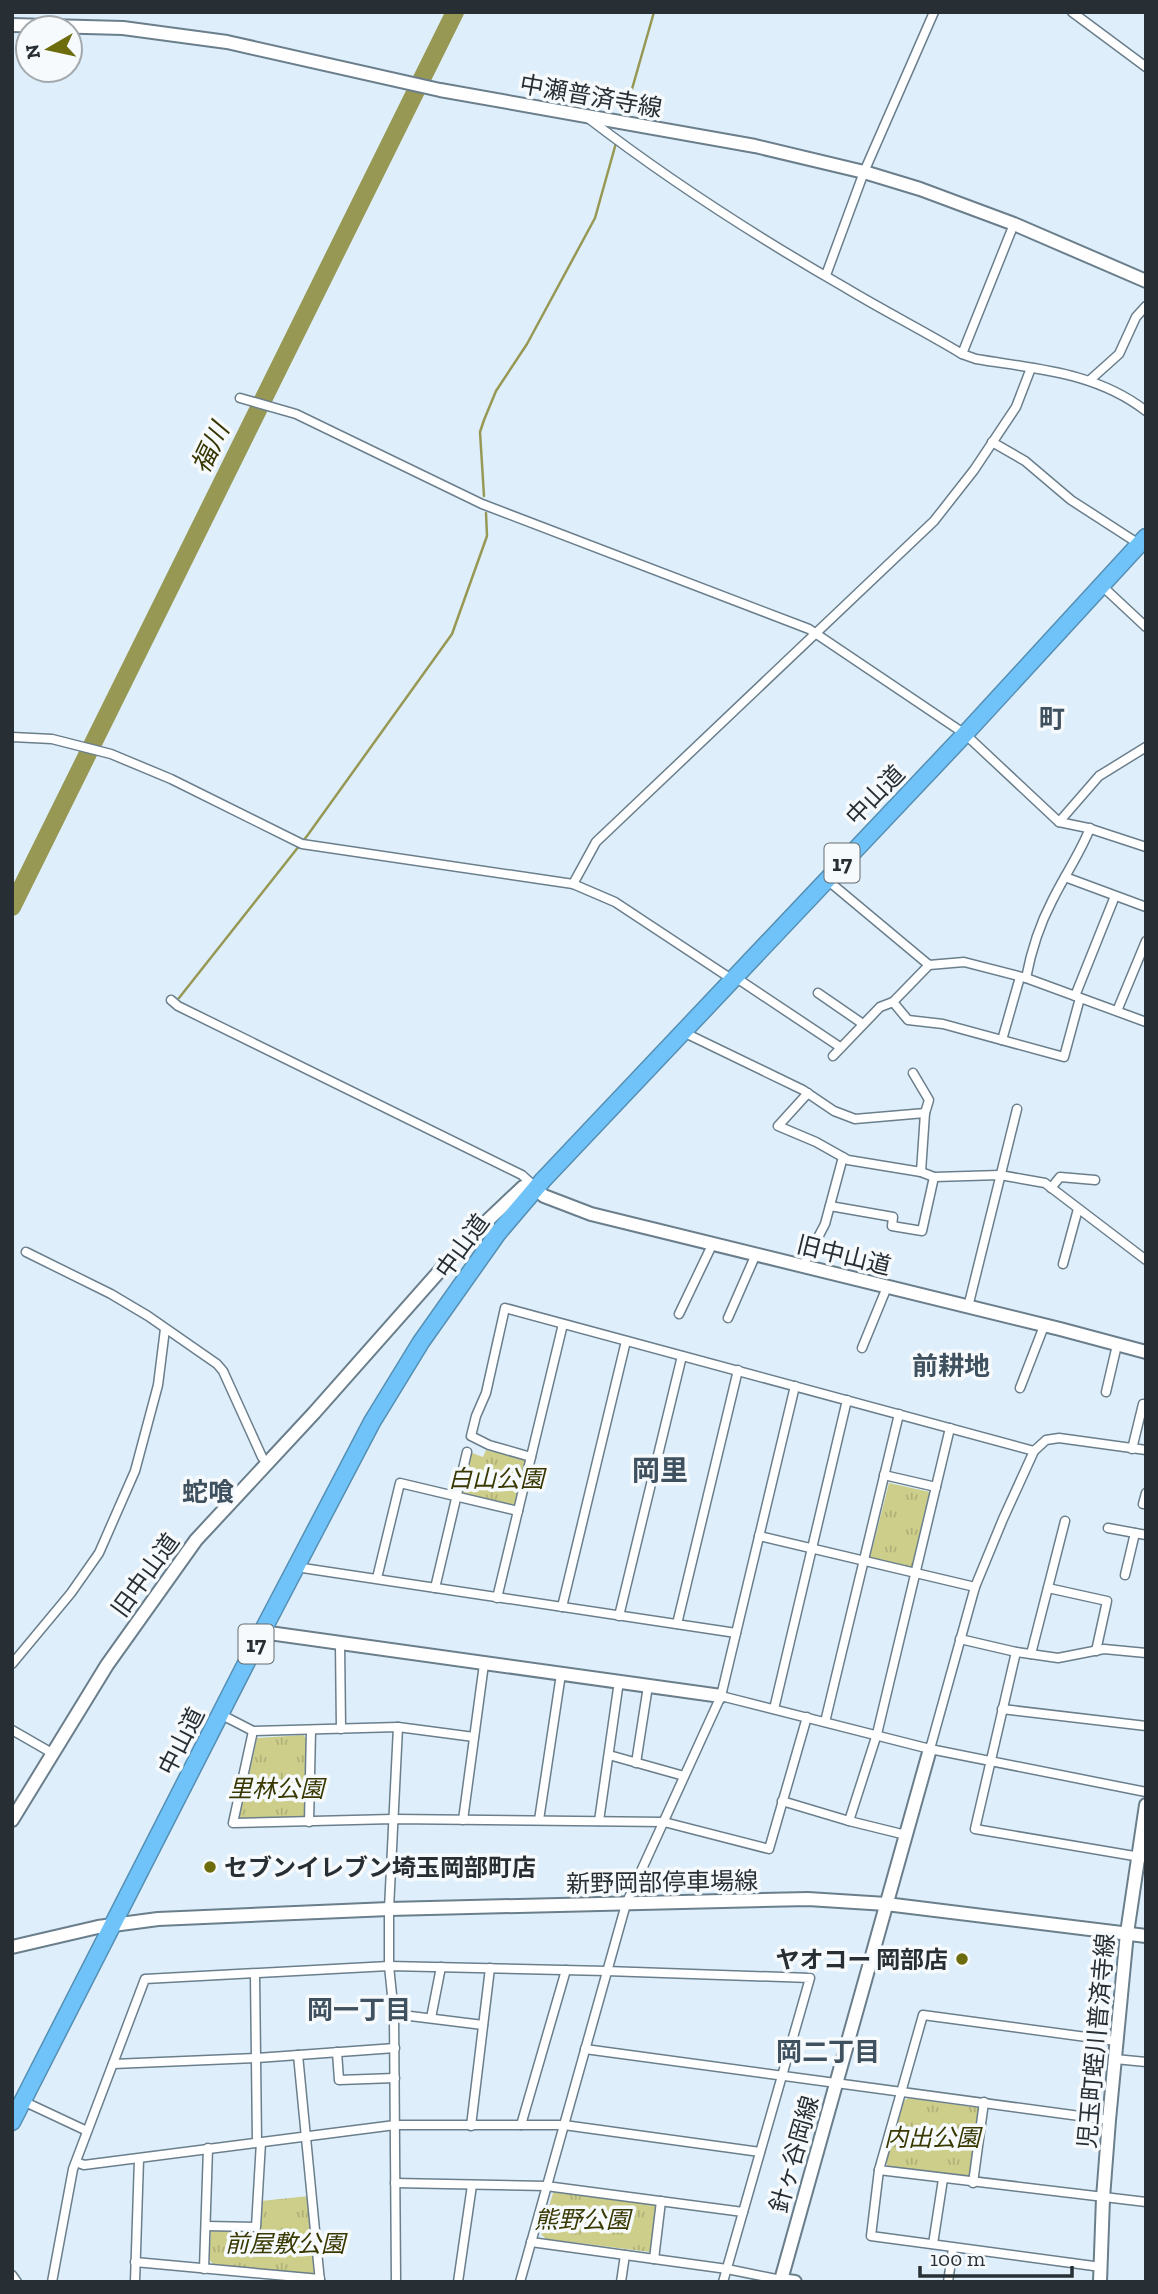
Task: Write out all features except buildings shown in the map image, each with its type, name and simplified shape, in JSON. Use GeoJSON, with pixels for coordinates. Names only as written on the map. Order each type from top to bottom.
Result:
{"type":"FeatureCollection","features":[{"type":"Feature","properties":{"kind":"highway","name":"中山道"},"geometry":{"type":"LineString","coordinates":[[12,2122],[372,1422],[421,1342],[476,1264],[536,1188],[965,734],[1142,540]]}},
{"type":"Feature","properties":{"kind":"main road","name":"中瀬普済寺線"},"geometry":{"type":"LineString","coordinates":[[12,25],[99,27],[188,36],[433,88],[755,146],[864,172],[920,189],[1014,224],[1146,281]]}},
{"type":"Feature","properties":{"kind":"main road","name":"旧中山道"},"geometry":{"type":"LineString","coordinates":[[12,1820],[107,1665],[196,1540],[467,1240],[523,1188],[536,1188],[544,1196],[591,1214],[1146,1352]]}},
{"type":"Feature","properties":{"kind":"main road"},"geometry":{"type":"LineString","coordinates":[[457,1254],[472,1245],[487,1249]]}},
{"type":"Feature","properties":{"kind":"main road"},"geometry":{"type":"LineString","coordinates":[[457,1254],[476,1264]]}},
{"type":"Feature","properties":{"kind":"main road"},"geometry":{"type":"LineString","coordinates":[[262,1632],[721,1696]]}},
{"type":"Feature","properties":{"kind":"main road","name":"針ヶ谷岡線"},"geometry":{"type":"LineString","coordinates":[[781,2281],[930,1749]]}},
{"type":"Feature","properties":{"kind":"main road","name":"児玉町蛭川普済寺線"},"geometry":{"type":"LineString","coordinates":[[1100,2282],[1102,2198],[1108,2120],[1127,1933],[1142,1856],[1146,1805]]}},
{"type":"Feature","properties":{"kind":"main road","name":"新野岡部停車場線"},"geometry":{"type":"LineString","coordinates":[[12,1947],[137,1921],[227,1915],[808,1899],[886,1904],[1146,1936]]}},
{"type":"Feature","properties":{"kind":"main road"},"geometry":{"type":"LineString","coordinates":[[781,2281],[796,2282]]}},
{"type":"Feature","properties":{"kind":"street"},"geometry":{"type":"LineString","coordinates":[[826,275],[864,172],[934,12]]}},
{"type":"Feature","properties":{"kind":"street"},"geometry":{"type":"LineString","coordinates":[[1072,12],[1146,67]]}},
{"type":"Feature","properties":{"kind":"street"},"geometry":{"type":"LineString","coordinates":[[586,117],[630,151],[717,209],[962,354],[976,359],[1090,380],[1132,400],[1146,411]]}},
{"type":"Feature","properties":{"kind":"street"},"geometry":{"type":"LineString","coordinates":[[962,354],[1014,224]]}},
{"type":"Feature","properties":{"kind":"street"},"geometry":{"type":"LineString","coordinates":[[1090,380],[1119,354],[1136,317],[1146,306]]}},
{"type":"Feature","properties":{"kind":"street"},"geometry":{"type":"LineString","coordinates":[[573,884],[596,842],[934,521],[1016,407],[1031,368]]}},
{"type":"Feature","properties":{"kind":"street"},"geometry":{"type":"LineString","coordinates":[[241,399],[296,414],[482,504],[815,632],[965,734],[1059,822],[1090,828],[1146,847]]}},
{"type":"Feature","properties":{"kind":"street"},"geometry":{"type":"LineString","coordinates":[[992,442],[1026,461],[1071,500],[1142,540]]}},
{"type":"Feature","properties":{"kind":"street"},"geometry":{"type":"LineString","coordinates":[[1101,585],[1146,627]]}},
{"type":"Feature","properties":{"kind":"street"},"geometry":{"type":"LineString","coordinates":[[12,737],[52,739],[111,754],[172,779],[302,844],[573,884],[615,902],[840,1047]]}},
{"type":"Feature","properties":{"kind":"street"},"geometry":{"type":"LineString","coordinates":[[1059,822],[1099,776],[1146,747]]}},
{"type":"Feature","properties":{"kind":"street"},"geometry":{"type":"LineString","coordinates":[[1002,1040],[1051,902],[1082,849],[1090,828]]}},
{"type":"Feature","properties":{"kind":"street"},"geometry":{"type":"LineString","coordinates":[[1065,877],[1146,907]]}},
{"type":"Feature","properties":{"kind":"street"},"geometry":{"type":"LineString","coordinates":[[826,879],[929,965]]}},
{"type":"Feature","properties":{"kind":"street"},"geometry":{"type":"LineString","coordinates":[[893,1002],[908,1020],[943,1024],[1064,1057],[1078,997],[1115,896]]}},
{"type":"Feature","properties":{"kind":"street"},"geometry":{"type":"LineString","coordinates":[[1117,1012],[1146,941]]}},
{"type":"Feature","properties":{"kind":"street"},"geometry":{"type":"LineString","coordinates":[[834,1056],[880,1007],[893,1002],[929,965],[964,962],[1023,978],[1146,1022]]}},
{"type":"Feature","properties":{"kind":"street"},"geometry":{"type":"LineString","coordinates":[[818,993],[863,1024]]}},
{"type":"Feature","properties":{"kind":"street"},"geometry":{"type":"LineString","coordinates":[[171,1000],[178,1006],[522,1175],[536,1188]]}},
{"type":"Feature","properties":{"kind":"street"},"geometry":{"type":"LineString","coordinates":[[683,1032],[808,1093],[834,1111],[855,1119],[925,1112]]}},
{"type":"Feature","properties":{"kind":"street"},"geometry":{"type":"LineString","coordinates":[[914,1073],[929,1100],[925,1112],[921,1172]]}},
{"type":"Feature","properties":{"kind":"street"},"geometry":{"type":"LineString","coordinates":[[808,1093],[778,1126],[848,1160],[921,1172],[933,1177],[999,1175],[1045,1183],[1146,1260]]}},
{"type":"Feature","properties":{"kind":"street"},"geometry":{"type":"LineString","coordinates":[[968,1307],[1017,1109]]}},
{"type":"Feature","properties":{"kind":"street"},"geometry":{"type":"LineString","coordinates":[[803,1266],[825,1224],[842,1157]]}},
{"type":"Feature","properties":{"kind":"street"},"geometry":{"type":"LineString","coordinates":[[830,1206],[893,1217],[892,1226],[922,1231],[933,1177]]}},
{"type":"Feature","properties":{"kind":"street"},"geometry":{"type":"LineString","coordinates":[[1051,1188],[1060,1177],[1095,1180]]}},
{"type":"Feature","properties":{"kind":"street"},"geometry":{"type":"LineString","coordinates":[[1063,1264],[1078,1209]]}},
{"type":"Feature","properties":{"kind":"street"},"geometry":{"type":"LineString","coordinates":[[679,1314],[713,1243]]}},
{"type":"Feature","properties":{"kind":"street"},"geometry":{"type":"LineString","coordinates":[[26,1252],[111,1294],[223,1371],[267,1463]]}},
{"type":"Feature","properties":{"kind":"street"},"geometry":{"type":"LineString","coordinates":[[728,1318],[756,1254]]}},
{"type":"Feature","properties":{"kind":"street"},"geometry":{"type":"LineString","coordinates":[[862,1348],[887,1287]]}},
{"type":"Feature","properties":{"kind":"street"},"geometry":{"type":"LineString","coordinates":[[531,1457],[489,1445],[471,1436],[486,1393],[505,1308],[1034,1451]]}},
{"type":"Feature","properties":{"kind":"street"},"geometry":{"type":"LineString","coordinates":[[497,1598],[563,1324]]}},
{"type":"Feature","properties":{"kind":"street"},"geometry":{"type":"LineString","coordinates":[[1020,1388],[1044,1326]]}},
{"type":"Feature","properties":{"kind":"street"},"geometry":{"type":"LineString","coordinates":[[12,1664],[71,1593],[99,1553],[135,1471],[158,1385],[165,1329]]}},
{"type":"Feature","properties":{"kind":"street"},"geometry":{"type":"LineString","coordinates":[[562,1607],[626,1341]]}},
{"type":"Feature","properties":{"kind":"street"},"geometry":{"type":"LineString","coordinates":[[1106,1392],[1116,1345]]}},
{"type":"Feature","properties":{"kind":"street"},"geometry":{"type":"LineString","coordinates":[[619,1616],[682,1356]]}},
{"type":"Feature","properties":{"kind":"street"},"geometry":{"type":"LineString","coordinates":[[677,1624],[738,1370]]}},
{"type":"Feature","properties":{"kind":"street"},"geometry":{"type":"LineString","coordinates":[[520,2282],[626,1904],[721,1696],[795,1386]]}},
{"type":"Feature","properties":{"kind":"street"},"geometry":{"type":"LineString","coordinates":[[774,1709],[846,1400]]}},
{"type":"Feature","properties":{"kind":"street"},"geometry":{"type":"LineString","coordinates":[[1132,1450],[1143,1404]]}},
{"type":"Feature","properties":{"kind":"street"},"geometry":{"type":"LineString","coordinates":[[825,1722],[899,1414]]}},
{"type":"Feature","properties":{"kind":"street"},"geometry":{"type":"LineString","coordinates":[[849,1821],[877,1734],[950,1428]]}},
{"type":"Feature","properties":{"kind":"street"},"geometry":{"type":"LineString","coordinates":[[930,1749],[975,1587],[1034,1451],[1046,1440],[1059,1438],[1146,1450]]}},
{"type":"Feature","properties":{"kind":"street"},"geometry":{"type":"LineString","coordinates":[[435,1588],[467,1452]]}},
{"type":"Feature","properties":{"kind":"street"},"geometry":{"type":"LineString","coordinates":[[884,1475],[936,1487]]}},
{"type":"Feature","properties":{"kind":"street"},"geometry":{"type":"LineString","coordinates":[[377,1578],[400,1483],[518,1511]]}},
{"type":"Feature","properties":{"kind":"street"},"geometry":{"type":"LineString","coordinates":[[1143,1504],[1146,1493]]}},
{"type":"Feature","properties":{"kind":"street"},"geometry":{"type":"LineString","coordinates":[[1031,1654],[1065,1521]]}},
{"type":"Feature","properties":{"kind":"street"},"geometry":{"type":"LineString","coordinates":[[1108,1528],[1146,1535]]}},
{"type":"Feature","properties":{"kind":"street"},"geometry":{"type":"LineString","coordinates":[[1125,1575],[1135,1533]]}},
{"type":"Feature","properties":{"kind":"street"},"geometry":{"type":"LineString","coordinates":[[759,1536],[975,1587]]}},
{"type":"Feature","properties":{"kind":"street"},"geometry":{"type":"LineString","coordinates":[[296,1567],[736,1633]]}},
{"type":"Feature","properties":{"kind":"street"},"geometry":{"type":"LineString","coordinates":[[1048,1588],[1107,1601],[1097,1651]]}},
{"type":"Feature","properties":{"kind":"street"},"geometry":{"type":"LineString","coordinates":[[960,1639],[1016,1652],[1058,1658],[1104,1649],[1146,1653]]}},
{"type":"Feature","properties":{"kind":"street"},"geometry":{"type":"LineString","coordinates":[[340,1643],[341,1729]]}},
{"type":"Feature","properties":{"kind":"street"},"geometry":{"type":"LineString","coordinates":[[1016,1652],[975,1829],[1142,1856]]}},
{"type":"Feature","properties":{"kind":"street"},"geometry":{"type":"LineString","coordinates":[[464,1819],[484,1664]]}},
{"type":"Feature","properties":{"kind":"street"},"geometry":{"type":"LineString","coordinates":[[539,1821],[561,1674]]}},
{"type":"Feature","properties":{"kind":"street"},"geometry":{"type":"LineString","coordinates":[[599,1821],[619,1681]]}},
{"type":"Feature","properties":{"kind":"street"},"geometry":{"type":"LineString","coordinates":[[636,1763],[648,1686]]}},
{"type":"Feature","properties":{"kind":"street"},"geometry":{"type":"LineString","coordinates":[[721,1696],[930,1749],[1146,1792]]}},
{"type":"Feature","properties":{"kind":"street"},"geometry":{"type":"LineString","coordinates":[[1002,1709],[1146,1726]]}},
{"type":"Feature","properties":{"kind":"street"},"geometry":{"type":"LineString","coordinates":[[220,1714],[253,1731],[398,1727],[474,1737]]}},
{"type":"Feature","properties":{"kind":"street"},"geometry":{"type":"LineString","coordinates":[[253,1731],[233,1823],[393,1819],[664,1822],[769,1849],[807,1717]]}},
{"type":"Feature","properties":{"kind":"street"},"geometry":{"type":"LineString","coordinates":[[396,2282],[395,2048],[389,1966],[389,1909],[398,1727]]}},
{"type":"Feature","properties":{"kind":"street"},"geometry":{"type":"LineString","coordinates":[[12,1730],[52,1753]]}},
{"type":"Feature","properties":{"kind":"street"},"geometry":{"type":"LineString","coordinates":[[309,1822],[311,1730]]}},
{"type":"Feature","properties":{"kind":"street"},"geometry":{"type":"LineString","coordinates":[[609,1755],[684,1776]]}},
{"type":"Feature","properties":{"kind":"street"},"geometry":{"type":"LineString","coordinates":[[782,1801],[905,1835]]}},
{"type":"Feature","properties":{"kind":"street"},"geometry":{"type":"LineString","coordinates":[[52,2282],[76,2162],[145,1979],[389,1966],[606,1970],[810,1978],[723,2282]]}},
{"type":"Feature","properties":{"kind":"street"},"geometry":{"type":"LineString","coordinates":[[431,2018],[441,1967]]}},
{"type":"Feature","properties":{"kind":"street"},"geometry":{"type":"LineString","coordinates":[[471,2126],[490,1968]]}},
{"type":"Feature","properties":{"kind":"street"},"geometry":{"type":"LineString","coordinates":[[522,2125],[566,1969]]}},
{"type":"Feature","properties":{"kind":"street"},"geometry":{"type":"LineString","coordinates":[[206,2226],[256,2227],[259,2142],[255,1975]]}},
{"type":"Feature","properties":{"kind":"street"},"geometry":{"type":"LineString","coordinates":[[394,2014],[483,2025]]}},
{"type":"Feature","properties":{"kind":"street"},"geometry":{"type":"LineString","coordinates":[[1101,2267],[871,2236],[879,2170],[923,2015],[1116,2042]]}},
{"type":"Feature","properties":{"kind":"street"},"geometry":{"type":"LineString","coordinates":[[113,2064],[257,2058],[395,2048]]}},
{"type":"Feature","properties":{"kind":"street"},"geometry":{"type":"LineString","coordinates":[[585,2049],[1108,2120]]}},
{"type":"Feature","properties":{"kind":"street"},"geometry":{"type":"LineString","coordinates":[[337,2052],[339,2080],[395,2078]]}},
{"type":"Feature","properties":{"kind":"street"},"geometry":{"type":"LineString","coordinates":[[135,2262],[320,2281],[298,2055]]}},
{"type":"Feature","properties":{"kind":"street"},"geometry":{"type":"LineString","coordinates":[[1115,2059],[1146,2062]]}},
{"type":"Feature","properties":{"kind":"street"},"geometry":{"type":"LineString","coordinates":[[23,2101],[87,2131]]}},
{"type":"Feature","properties":{"kind":"street"},"geometry":{"type":"LineString","coordinates":[[973,2183],[984,2102]]}},
{"type":"Feature","properties":{"kind":"street"},"geometry":{"type":"LineString","coordinates":[[76,2162],[84,2165],[139,2159],[395,2125],[564,2125],[760,2152]]}},
{"type":"Feature","properties":{"kind":"street"},"geometry":{"type":"LineString","coordinates":[[205,2269],[208,2148]]}},
{"type":"Feature","properties":{"kind":"street"},"geometry":{"type":"LineString","coordinates":[[135,2282],[139,2159]]}},
{"type":"Feature","properties":{"kind":"street"},"geometry":{"type":"LineString","coordinates":[[879,2170],[1146,2202]]}},
{"type":"Feature","properties":{"kind":"street"},"geometry":{"type":"LineString","coordinates":[[933,2244],[943,2179]]}},
{"type":"Feature","properties":{"kind":"street"},"geometry":{"type":"LineString","coordinates":[[395,2183],[546,2186],[743,2212]]}},
{"type":"Feature","properties":{"kind":"street"},"geometry":{"type":"LineString","coordinates":[[457,2282],[472,2185]]}},
{"type":"Feature","properties":{"kind":"street"},"geometry":{"type":"LineString","coordinates":[[654,2259],[661,2201]]}},
{"type":"Feature","properties":{"kind":"street"},"geometry":{"type":"LineString","coordinates":[[531,2242],[727,2269],[781,2281]]}},
{"type":"Feature","properties":{"kind":"street"},"geometry":{"type":"LineString","coordinates":[[948,2282],[953,2248]]}},
{"type":"Feature","properties":{"kind":"street"},"geometry":{"type":"LineString","coordinates":[[621,2282],[625,2255]]}},
{"type":"Feature","properties":{"kind":"street"},"geometry":{"type":"LineString","coordinates":[[12,2275],[17,2282]]}},
{"type":"Feature","properties":{"kind":"green space","name":"白山公園"},"geometry":{"type":"Polygon","coordinates":[[[486,1450],[524,1458],[526,1461],[514,1506],[462,1494],[466,1465],[472,1453],[483,1457],[486,1450]]]}},
{"type":"Feature","properties":{"kind":"green space"},"geometry":{"type":"Polygon","coordinates":[[[889,1483],[930,1492],[912,1568],[870,1557],[889,1483]]]}},
{"type":"Feature","properties":{"kind":"green space","name":"里林公園"},"geometry":{"type":"Polygon","coordinates":[[[303,1735],[307,1739],[304,1817],[239,1819],[257,1738],[303,1735]]]}},
{"type":"Feature","properties":{"kind":"green space","name":"内出公園"},"geometry":{"type":"Polygon","coordinates":[[[908,2098],[980,2108],[970,2178],[889,2167],[886,2163],[904,2101],[908,2098]]]}},
{"type":"Feature","properties":{"kind":"green space","name":"熊野公園"},"geometry":{"type":"Polygon","coordinates":[[[555,2191],[656,2205],[650,2252],[546,2239],[541,2234],[555,2191]]]}},
{"type":"Feature","properties":{"kind":"green space","name":"前屋敷公園"},"geometry":{"type":"Polygon","coordinates":[[[309,2196],[316,2272],[313,2275],[213,2264],[209,2259],[211,2229],[259,2229],[261,2201],[309,2196]]]}},
{"type":"Feature","properties":{"kind":"waterway","name":"福川"},"geometry":{"type":"LineString","coordinates":[[12,907],[455,12]]}},
{"type":"Feature","properties":{"kind":"waterway"},"geometry":{"type":"LineString","coordinates":[[624,117],[654,12]]}},
{"type":"Feature","properties":{"kind":"waterway"},"geometry":{"type":"LineString","coordinates":[[484,496],[480,432],[484,420],[496,391],[527,344],[595,218],[616,143]]}},
{"type":"Feature","properties":{"kind":"waterway"},"geometry":{"type":"LineString","coordinates":[[179,998],[307,836],[452,634],[487,536],[486,513]]}},
{"type":"Feature","properties":{"kind":"place","name":"セブンイレブン埼玉岡部町店"},"geometry":{"type":"Point","coordinates":[210,1867]}},
{"type":"Feature","properties":{"kind":"place","name":"ヤオコー 岡部店"},"geometry":{"type":"Point","coordinates":[962,1959]}},
{"type":"Feature","properties":{"kind":"district","name":"町"},"geometry":{"type":"Point","coordinates":[1052,719]}},
{"type":"Feature","properties":{"kind":"district","name":"前耕地"},"geometry":{"type":"Point","coordinates":[951,1366]}},
{"type":"Feature","properties":{"kind":"district","name":"岡里"},"geometry":{"type":"Point","coordinates":[660,1470]}},
{"type":"Feature","properties":{"kind":"district","name":"蛇喰"},"geometry":{"type":"Point","coordinates":[208,1492]}},
{"type":"Feature","properties":{"kind":"district","name":"岡一丁目"},"geometry":{"type":"Point","coordinates":[359,2010]}},
{"type":"Feature","properties":{"kind":"district","name":"岡二丁目"},"geometry":{"type":"Point","coordinates":[828,2052]}}]}
